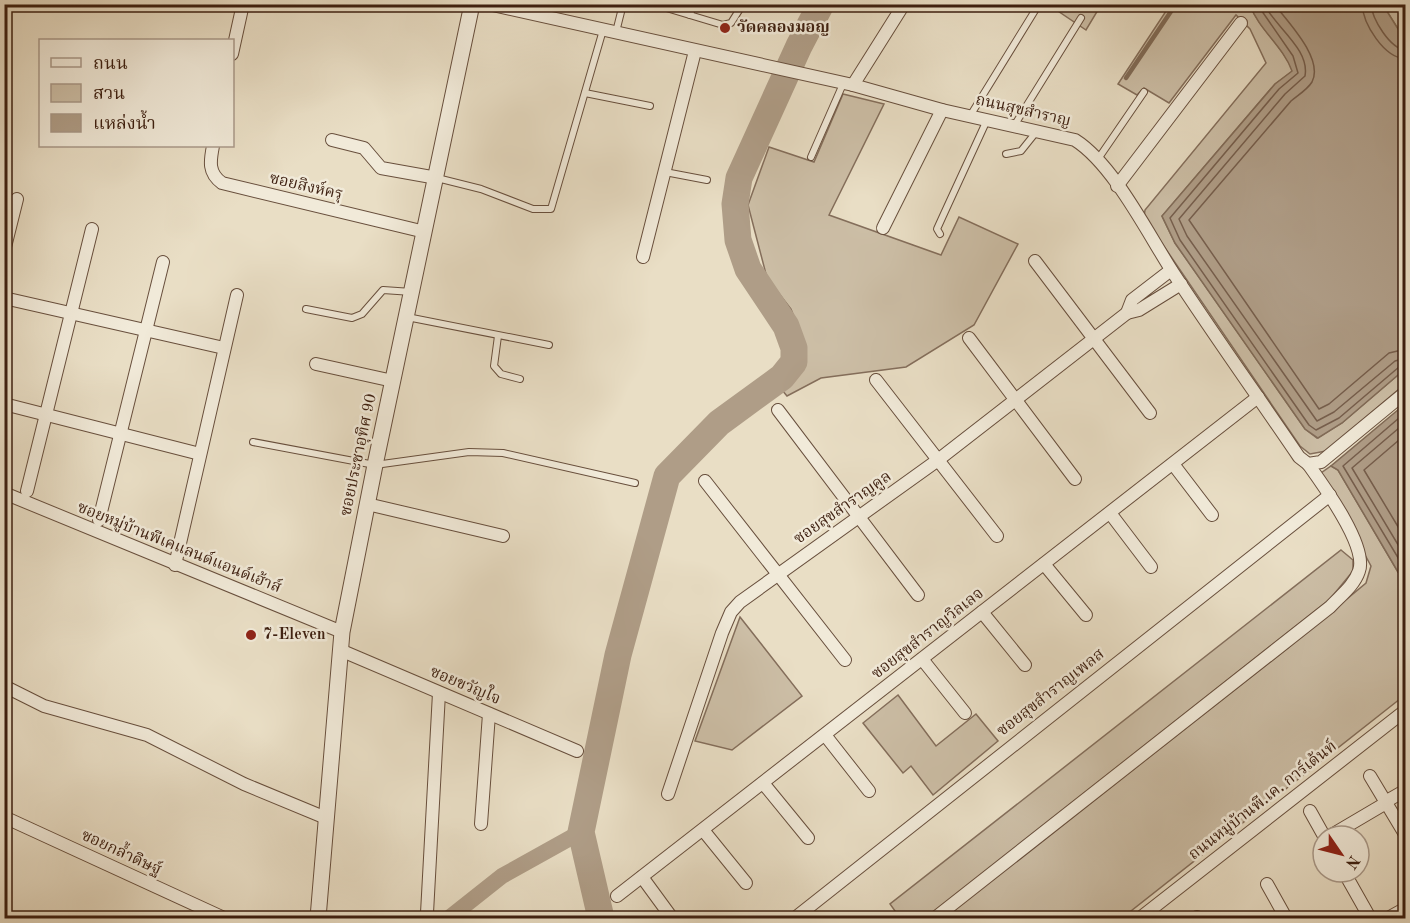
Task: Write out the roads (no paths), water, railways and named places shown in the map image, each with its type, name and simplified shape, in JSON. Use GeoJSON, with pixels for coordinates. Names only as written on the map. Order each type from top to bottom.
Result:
{"type":"FeatureCollection","features":[{"type":"Feature","properties":{"kind":"street"},"geometry":{"type":"LineString","coordinates":[[234,45],[243,4]]}},
{"type":"Feature","properties":{"kind":"street","name":"ซอยประชาอุทิศ 90"},"geometry":{"type":"LineString","coordinates":[[318,918],[342,632],[472,4]]}},
{"type":"Feature","properties":{"kind":"street","name":"ถนนสุขสำราญ"},"geometry":{"type":"LineString","coordinates":[[488,4],[848,85],[942,110],[1075,140],[1098,159],[1180,284],[1299,457],[1308,464],[1330,495],[1360,555],[1361,568],[1355,581],[1330,607],[935,918]]}},
{"type":"Feature","properties":{"kind":"street"},"geometry":{"type":"LineString","coordinates":[[848,85],[904,4]]}},
{"type":"Feature","properties":{"kind":"street"},"geometry":{"type":"LineString","coordinates":[[1117,186],[1241,23]]}},
{"type":"Feature","properties":{"kind":"street"},"geometry":{"type":"LineString","coordinates":[[643,257],[695,51]]}},
{"type":"Feature","properties":{"kind":"street"},"geometry":{"type":"LineString","coordinates":[[883,228],[942,110]]}},
{"type":"Feature","properties":{"kind":"street"},"geometry":{"type":"LineString","coordinates":[[332,140],[364,148],[381,168],[437,177]]}},
{"type":"Feature","properties":{"kind":"street","name":"ซอยสิงห์ครุ"},"geometry":{"type":"LineString","coordinates":[[213,147],[211,170],[215,178],[222,183],[425,232]]}},
{"type":"Feature","properties":{"kind":"street"},"geometry":{"type":"LineString","coordinates":[[4,251],[17,199]]}},
{"type":"Feature","properties":{"kind":"street"},"geometry":{"type":"LineString","coordinates":[[27,491],[92,229]]}},
{"type":"Feature","properties":{"kind":"street"},"geometry":{"type":"LineString","coordinates":[[1035,261],[1149,413]]}},
{"type":"Feature","properties":{"kind":"street"},"geometry":{"type":"LineString","coordinates":[[99,519],[163,262]]}},
{"type":"Feature","properties":{"kind":"street","name":"ซอยสุขสำราญคูล"},"geometry":{"type":"LineString","coordinates":[[1127,313],[1132,300],[1171,270]]}},
{"type":"Feature","properties":{"kind":"street","name":"ซอยสุขสำราญคูล"},"geometry":{"type":"LineString","coordinates":[[668,794],[731,612],[740,602],[938,460],[1127,313],[1139,310],[1180,284]]}},
{"type":"Feature","properties":{"kind":"street"},"geometry":{"type":"LineString","coordinates":[[175,565],[237,295]]}},
{"type":"Feature","properties":{"kind":"street"},"geometry":{"type":"LineString","coordinates":[[4,298],[224,348]]}},
{"type":"Feature","properties":{"kind":"street"},"geometry":{"type":"LineString","coordinates":[[969,338],[1075,479]]}},
{"type":"Feature","properties":{"kind":"street"},"geometry":{"type":"LineString","coordinates":[[316,364],[393,381]]}},
{"type":"Feature","properties":{"kind":"street"},"geometry":{"type":"LineString","coordinates":[[876,380],[998,536]]}},
{"type":"Feature","properties":{"kind":"street"},"geometry":{"type":"LineString","coordinates":[[1308,464],[1321,462],[1406,392]]}},
{"type":"Feature","properties":{"kind":"street","name":"ซอยสุขสำราญวิลเลจ"},"geometry":{"type":"LineString","coordinates":[[617,896],[1258,397]]}},
{"type":"Feature","properties":{"kind":"street"},"geometry":{"type":"LineString","coordinates":[[4,404],[200,454]]}},
{"type":"Feature","properties":{"kind":"street"},"geometry":{"type":"LineString","coordinates":[[778,410],[918,595]]}},
{"type":"Feature","properties":{"kind":"street"},"geometry":{"type":"LineString","coordinates":[[1173,464],[1212,515]]}},
{"type":"Feature","properties":{"kind":"street"},"geometry":{"type":"LineString","coordinates":[[705,481],[845,660]]}},
{"type":"Feature","properties":{"kind":"street","name":"ซอยหมู่บ้านพีเคแลนด์แอนด์เฮ้าส์"},"geometry":{"type":"LineString","coordinates":[[4,493],[342,632]]}},
{"type":"Feature","properties":{"kind":"street","name":"ซอยสุขสำราญเพลส"},"geometry":{"type":"LineString","coordinates":[[795,918],[1330,495]]}},
{"type":"Feature","properties":{"kind":"street"},"geometry":{"type":"LineString","coordinates":[[367,504],[503,536]]}},
{"type":"Feature","properties":{"kind":"street"},"geometry":{"type":"LineString","coordinates":[[1110,513],[1151,567]]}},
{"type":"Feature","properties":{"kind":"street"},"geometry":{"type":"LineString","coordinates":[[1044,564],[1086,615]]}},
{"type":"Feature","properties":{"kind":"street"},"geometry":{"type":"LineString","coordinates":[[982,612],[1025,665]]}},
{"type":"Feature","properties":{"kind":"street","name":"ซอยขวัญใจ"},"geometry":{"type":"LineString","coordinates":[[340,650],[577,751]]}},
{"type":"Feature","properties":{"kind":"street"},"geometry":{"type":"LineString","coordinates":[[921,659],[965,713]]}},
{"type":"Feature","properties":{"kind":"street"},"geometry":{"type":"LineString","coordinates":[[4,686],[44,706],[147,735],[244,784],[326,818]]}},
{"type":"Feature","properties":{"kind":"street"},"geometry":{"type":"LineString","coordinates":[[427,913],[438,693]]}},
{"type":"Feature","properties":{"kind":"street","name":"ถนนหมู่บ้านพี.เค. การ์เด้นท์"},"geometry":{"type":"LineString","coordinates":[[1140,918],[1406,710]]}},
{"type":"Feature","properties":{"kind":"street"},"geometry":{"type":"LineString","coordinates":[[481,824],[489,714]]}},
{"type":"Feature","properties":{"kind":"street"},"geometry":{"type":"LineString","coordinates":[[825,735],[869,791]]}},
{"type":"Feature","properties":{"kind":"street"},"geometry":{"type":"LineString","coordinates":[[1370,776],[1406,836]]}},
{"type":"Feature","properties":{"kind":"street"},"geometry":{"type":"LineString","coordinates":[[763,783],[808,838]]}},
{"type":"Feature","properties":{"kind":"street"},"geometry":{"type":"LineString","coordinates":[[1350,824],[1406,790]]}},
{"type":"Feature","properties":{"kind":"street"},"geometry":{"type":"LineString","coordinates":[[1310,811],[1317,824]]}},
{"type":"Feature","properties":{"kind":"street","name":"ซอยกล้ำดิษฐ์"},"geometry":{"type":"LineString","coordinates":[[4,817],[224,918]]}},
{"type":"Feature","properties":{"kind":"street"},"geometry":{"type":"LineString","coordinates":[[703,830],[746,883]]}},
{"type":"Feature","properties":{"kind":"street"},"geometry":{"type":"LineString","coordinates":[[642,878],[672,918]]}},
{"type":"Feature","properties":{"kind":"street"},"geometry":{"type":"LineString","coordinates":[[1267,884],[1286,918]]}},
{"type":"Feature","properties":{"kind":"street"},"geometry":{"type":"LineString","coordinates":[[1351,884],[1370,918]]}},
{"type":"Feature","properties":{"kind":"street"},"geometry":{"type":"LineString","coordinates":[[1388,918],[1406,908]]}},
{"type":"Feature","properties":{"kind":"lane"},"geometry":{"type":"LineString","coordinates":[[616,32],[623,4]]}},
{"type":"Feature","properties":{"kind":"lane"},"geometry":{"type":"LineString","coordinates":[[653,4],[723,25],[731,23],[743,4]]}},
{"type":"Feature","properties":{"kind":"lane"},"geometry":{"type":"LineString","coordinates":[[690,15],[693,4]]}},
{"type":"Feature","properties":{"kind":"lane"},"geometry":{"type":"LineString","coordinates":[[970,116],[1039,4]]}},
{"type":"Feature","properties":{"kind":"lane"},"geometry":{"type":"LineString","coordinates":[[1014,126],[1081,18]]}},
{"type":"Feature","properties":{"kind":"lane"},"geometry":{"type":"LineString","coordinates":[[437,177],[481,189],[533,209],[551,209],[603,30]]}},
{"type":"Feature","properties":{"kind":"lane"},"geometry":{"type":"LineString","coordinates":[[812,157],[848,85]]}},
{"type":"Feature","properties":{"kind":"lane"},"geometry":{"type":"LineString","coordinates":[[1098,159],[1144,92]]}},
{"type":"Feature","properties":{"kind":"lane"},"geometry":{"type":"LineString","coordinates":[[585,93],[650,106]]}},
{"type":"Feature","properties":{"kind":"lane"},"geometry":{"type":"LineString","coordinates":[[940,234],[938,229],[942,218],[987,120]]}},
{"type":"Feature","properties":{"kind":"lane"},"geometry":{"type":"LineString","coordinates":[[1006,154],[1021,151],[1037,131]]}},
{"type":"Feature","properties":{"kind":"lane"},"geometry":{"type":"LineString","coordinates":[[665,172],[707,180]]}},
{"type":"Feature","properties":{"kind":"lane"},"geometry":{"type":"LineString","coordinates":[[306,309],[352,318],[362,314],[383,290],[412,292]]}},
{"type":"Feature","properties":{"kind":"lane"},"geometry":{"type":"LineString","coordinates":[[407,317],[549,345]]}},
{"type":"Feature","properties":{"kind":"lane"},"geometry":{"type":"LineString","coordinates":[[498,336],[494,366],[501,374],[520,379]]}},
{"type":"Feature","properties":{"kind":"lane"},"geometry":{"type":"LineString","coordinates":[[253,442],[375,465],[460,453],[502,453],[635,483]]}},
{"type":"Feature","properties":{"kind":"water"},"geometry":{"type":"Polygon","coordinates":[[[1250,5],[1383,5],[1405,40],[1405,369],[1342,423],[1318,438],[1305,429],[1175,243],[1162,216],[1275,84],[1292,71],[1250,5]]]}},
{"type":"Feature","properties":{"kind":"water"},"geometry":{"type":"Polygon","coordinates":[[[1405,404],[1405,580],[1398,572],[1338,470],[1331,466],[1405,404]]]}},
{"type":"Feature","properties":{"kind":"waterway"},"geometry":{"type":"LineString","coordinates":[[601,918],[581,832],[618,655],[667,476],[719,423],[782,377],[794,362],[794,348],[786,326],[748,269],[738,240],[735,204],[739,178],[799,46],[821,4]]}},
{"type":"Feature","properties":{"kind":"waterway"},"geometry":{"type":"LineString","coordinates":[[1126,78],[1176,4]]}},
{"type":"Feature","properties":{"kind":"waterway"},"geometry":{"type":"LineString","coordinates":[[449,918],[502,876],[581,832]]}},
{"type":"Feature","properties":{"kind":"place","name":"วัดคลองมอญ"},"geometry":{"type":"Point","coordinates":[725,28]}},
{"type":"Feature","properties":{"kind":"place","name":"7-Eleven"},"geometry":{"type":"Point","coordinates":[251,635]}}]}
